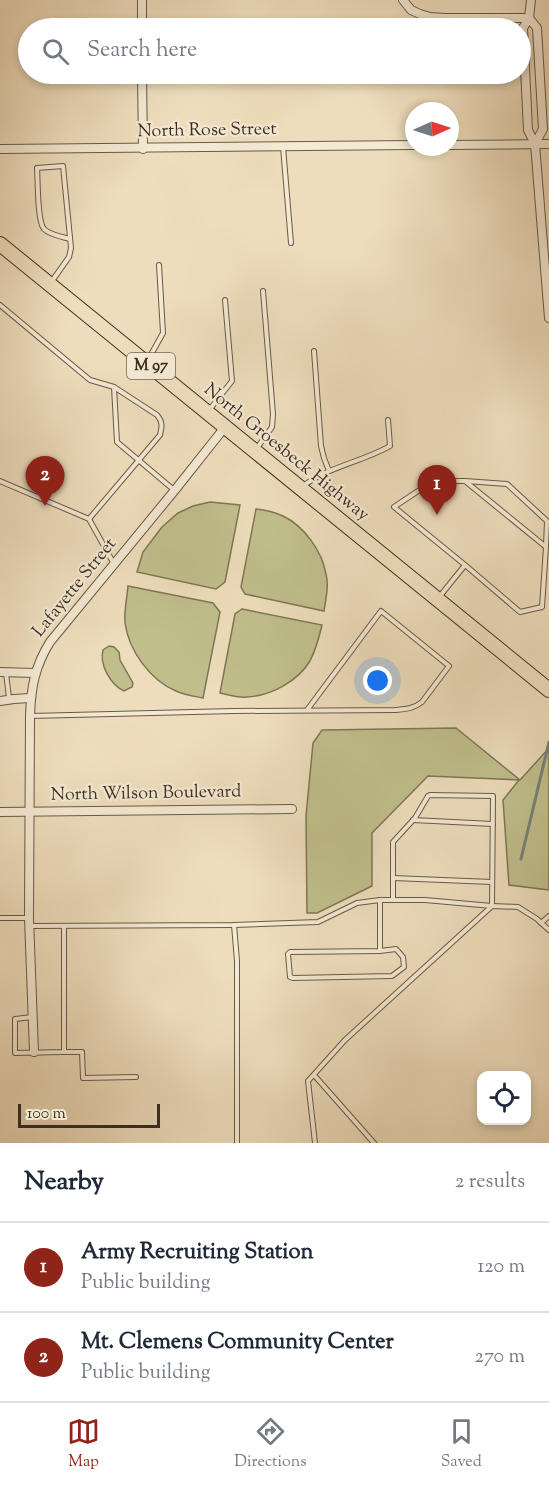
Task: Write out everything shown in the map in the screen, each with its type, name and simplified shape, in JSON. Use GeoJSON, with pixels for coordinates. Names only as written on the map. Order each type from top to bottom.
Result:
{"type":"FeatureCollection","features":[{"type":"Feature","properties":{"kind":"main road","name":"North Groesbeck Highway"},"geometry":{"type":"LineString","coordinates":[[0,245],[549,690]]}},
{"type":"Feature","properties":{"kind":"street"},"geometry":{"type":"LineString","coordinates":[[142,0],[142,18]]}},
{"type":"Feature","properties":{"kind":"street"},"geometry":{"type":"LineString","coordinates":[[403,0],[411,10],[430,17],[445,18],[529,18],[531,0]]}},
{"type":"Feature","properties":{"kind":"street"},"geometry":{"type":"LineString","coordinates":[[531,20],[537,28],[543,129],[535,144]]}},
{"type":"Feature","properties":{"kind":"street"},"geometry":{"type":"LineString","coordinates":[[142,84],[143,149]]}},
{"type":"Feature","properties":{"kind":"street"},"geometry":{"type":"LineString","coordinates":[[526,84],[528,130],[535,144],[549,318]]}},
{"type":"Feature","properties":{"kind":"street"},"geometry":{"type":"LineString","coordinates":[[459,145],[549,144]]}},
{"type":"Feature","properties":{"kind":"street","name":"North Rose Street"},"geometry":{"type":"LineString","coordinates":[[0,149],[405,145]]}},
{"type":"Feature","properties":{"kind":"street","name":"Lafayette Street"},"geometry":{"type":"LineString","coordinates":[[34,1052],[29,922],[30,699],[35,673],[50,642],[225,427]]}},
{"type":"Feature","properties":{"kind":"street"},"geometry":{"type":"LineString","coordinates":[[3,672],[35,673]]}},
{"type":"Feature","properties":{"kind":"street"},"geometry":{"type":"LineString","coordinates":[[0,701],[30,699]]}},
{"type":"Feature","properties":{"kind":"street","name":"North Wilson Boulevard"},"geometry":{"type":"LineString","coordinates":[[0,812],[292,809]]}},
{"type":"Feature","properties":{"kind":"lane"},"geometry":{"type":"LineString","coordinates":[[283,146],[291,243]]}},
{"type":"Feature","properties":{"kind":"lane"},"geometry":{"type":"LineString","coordinates":[[50,285],[70,254],[70,239],[63,166],[37,168],[39,214],[42,225],[48,231],[70,239]]}},
{"type":"Feature","properties":{"kind":"lane"},"geometry":{"type":"LineString","coordinates":[[147,363],[163,333],[159,265]]}},
{"type":"Feature","properties":{"kind":"lane"},"geometry":{"type":"LineString","coordinates":[[255,451],[272,427],[273,414],[263,291]]}},
{"type":"Feature","properties":{"kind":"lane"},"geometry":{"type":"LineString","coordinates":[[207,412],[232,381],[225,300]]}},
{"type":"Feature","properties":{"kind":"lane"},"geometry":{"type":"LineString","coordinates":[[0,305],[90,380],[114,387],[161,420],[160,435],[89,519]]}},
{"type":"Feature","properties":{"kind":"lane"},"geometry":{"type":"LineString","coordinates":[[314,351],[321,446],[329,471]]}},
{"type":"Feature","properties":{"kind":"lane"},"geometry":{"type":"LineString","coordinates":[[114,387],[117,442],[175,490]]}},
{"type":"Feature","properties":{"kind":"lane"},"geometry":{"type":"LineString","coordinates":[[300,488],[315,477],[390,446],[388,420]]}},
{"type":"Feature","properties":{"kind":"lane"},"geometry":{"type":"LineString","coordinates":[[0,481],[89,519],[114,565]]}},
{"type":"Feature","properties":{"kind":"lane"},"geometry":{"type":"LineString","coordinates":[[433,481],[507,484],[547,521],[546,547],[542,607],[520,612],[394,507],[433,481]]}},
{"type":"Feature","properties":{"kind":"lane"},"geometry":{"type":"LineString","coordinates":[[465,481],[546,547]]}},
{"type":"Feature","properties":{"kind":"lane"},"geometry":{"type":"LineString","coordinates":[[437,599],[465,566]]}},
{"type":"Feature","properties":{"kind":"lane"},"geometry":{"type":"LineString","coordinates":[[30,716],[412,708],[422,702],[449,666],[381,610],[307,710]]}},
{"type":"Feature","properties":{"kind":"lane"},"geometry":{"type":"LineString","coordinates":[[3,672],[9,699]]}},
{"type":"Feature","properties":{"kind":"lane"},"geometry":{"type":"LineString","coordinates":[[315,1143],[308,1080],[345,1041],[492,906],[493,796],[430,795],[393,842],[393,900]]}},
{"type":"Feature","properties":{"kind":"lane"},"geometry":{"type":"LineString","coordinates":[[412,820],[493,824]]}},
{"type":"Feature","properties":{"kind":"lane"},"geometry":{"type":"LineString","coordinates":[[393,878],[492,882]]}},
{"type":"Feature","properties":{"kind":"lane"},"geometry":{"type":"LineString","coordinates":[[0,918],[64,926],[234,925],[318,921],[357,903],[380,900],[425,900],[518,907],[549,930]]}},
{"type":"Feature","properties":{"kind":"lane"},"geometry":{"type":"LineString","coordinates":[[380,900],[380,951]]}},
{"type":"Feature","properties":{"kind":"lane"},"geometry":{"type":"LineString","coordinates":[[541,923],[549,916]]}},
{"type":"Feature","properties":{"kind":"lane"},"geometry":{"type":"LineString","coordinates":[[234,925],[237,960],[237,1143]]}},
{"type":"Feature","properties":{"kind":"lane"},"geometry":{"type":"LineString","coordinates":[[64,926],[64,1052]]}},
{"type":"Feature","properties":{"kind":"lane"},"geometry":{"type":"LineString","coordinates":[[396,950],[403,957],[404,967],[392,976],[298,978],[290,976],[288,954],[290,952],[380,951],[396,950]]}},
{"type":"Feature","properties":{"kind":"lane"},"geometry":{"type":"LineString","coordinates":[[33,1017],[15,1018],[15,1053],[82,1052],[83,1078],[136,1077]]}},
{"type":"Feature","properties":{"kind":"lane"},"geometry":{"type":"LineString","coordinates":[[314,1075],[374,1143]]}},
{"type":"Feature","properties":{"kind":"shaded area"},"geometry":{"type":"Polygon","coordinates":[[[210,502],[240,505],[225,582],[216,589],[137,572],[143,552],[162,527],[178,513],[210,502]]]}},
{"type":"Feature","properties":{"kind":"shaded area"},"geometry":{"type":"Polygon","coordinates":[[[256,509],[270,511],[291,520],[311,540],[321,557],[327,579],[324,611],[245,594],[241,587],[256,509]]]}},
{"type":"Feature","properties":{"kind":"shaded area"},"geometry":{"type":"Polygon","coordinates":[[[128,586],[213,603],[220,612],[203,698],[182,694],[167,686],[149,672],[142,663],[131,644],[125,623],[128,586]]]}},
{"type":"Feature","properties":{"kind":"shaded area"},"geometry":{"type":"Polygon","coordinates":[[[242,609],[322,625],[312,657],[305,668],[283,686],[256,696],[244,697],[220,693],[235,614],[242,609]]]}},
{"type":"Feature","properties":{"kind":"shaded area"},"geometry":{"type":"Polygon","coordinates":[[[109,646],[119,652],[120,660],[133,683],[132,687],[124,691],[115,684],[104,668],[103,650],[109,646]]]}},
{"type":"Feature","properties":{"kind":"shaded area"},"geometry":{"type":"Polygon","coordinates":[[[456,728],[520,780],[549,748],[549,890],[509,885],[503,800],[519,780],[428,776],[372,833],[372,886],[317,913],[307,913],[306,816],[313,743],[322,730],[456,728]]]}},
{"type":"Feature","properties":{"kind":"waterway"},"geometry":{"type":"LineString","coordinates":[[521,859],[549,742]]}},
{"type":"Feature","properties":{"kind":"place","name":"Mt. Clemens Community Center"},"geometry":{"type":"Point","coordinates":[45,506]}},
{"type":"Feature","properties":{"kind":"place","name":"Army Recruiting Station"},"geometry":{"type":"Point","coordinates":[437,515]}}]}
